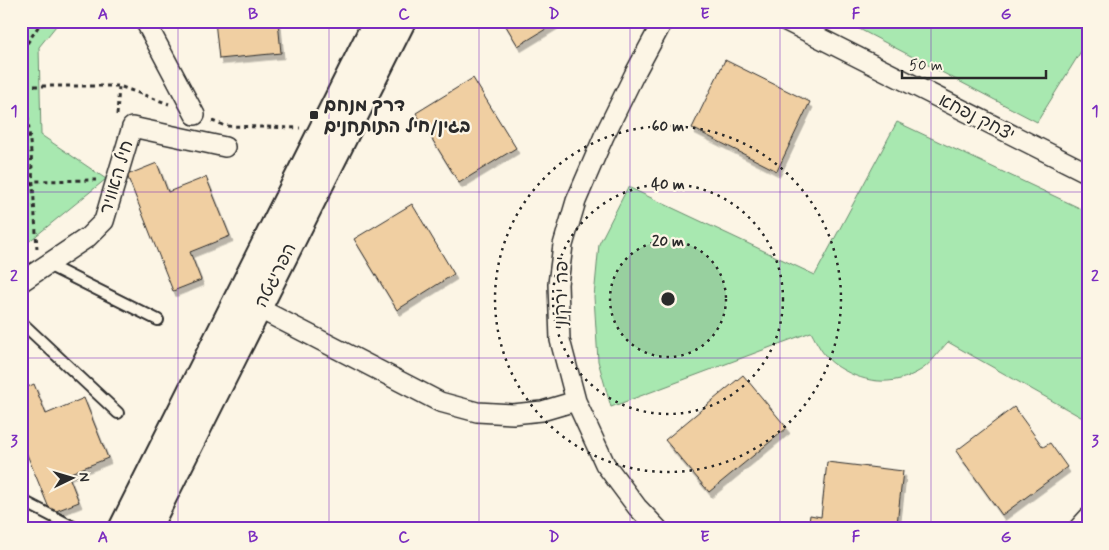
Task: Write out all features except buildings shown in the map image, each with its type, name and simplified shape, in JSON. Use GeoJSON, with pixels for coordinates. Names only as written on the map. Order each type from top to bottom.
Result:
{"type":"FeatureCollection","features":[{"type":"Feature","properties":{"kind":"street"},"geometry":{"type":"LineString","coordinates":[[145,21],[195,114]]}},
{"type":"Feature","properties":{"kind":"street","name":"הפריגטה"},"geometry":{"type":"LineString","coordinates":[[122,529],[377,21]]}},
{"type":"Feature","properties":{"kind":"street","name":"הפריגטה"},"geometry":{"type":"LineString","coordinates":[[147,529],[402,21]]}},
{"type":"Feature","properties":{"kind":"street","name":"יפה ירקוני"},"geometry":{"type":"LineString","coordinates":[[658,529],[637,507],[605,464],[576,400],[560,340],[558,284],[563,245],[576,201],[604,136],[634,74],[663,21]]}},
{"type":"Feature","properties":{"kind":"street","name":"יצחק נפחא"},"geometry":{"type":"LineString","coordinates":[[786,21],[1088,173]]}},
{"type":"Feature","properties":{"kind":"street","name":"חיל האוויר"},"geometry":{"type":"LineString","coordinates":[[21,282],[88,237],[104,221],[132,127],[225,147]]}},
{"type":"Feature","properties":{"kind":"street"},"geometry":{"type":"LineString","coordinates":[[258,308],[440,402],[477,412],[513,414],[542,411],[576,400]]}},
{"type":"Feature","properties":{"kind":"street"},"geometry":{"type":"LineString","coordinates":[[1078,529],[1088,518]]}},
{"type":"Feature","properties":{"kind":"lane"},"geometry":{"type":"LineString","coordinates":[[43,268],[158,320]]}},
{"type":"Feature","properties":{"kind":"lane"},"geometry":{"type":"LineString","coordinates":[[21,322],[118,413]]}},
{"type":"Feature","properties":{"kind":"lane"},"geometry":{"type":"LineString","coordinates":[[21,500],[76,529]]}},
{"type":"Feature","properties":{"kind":"path"},"geometry":{"type":"LineString","coordinates":[[42,21],[22,51],[33,181],[43,268]]}},
{"type":"Feature","properties":{"kind":"path"},"geometry":{"type":"LineString","coordinates":[[21,132],[30,138]]}},
{"type":"Feature","properties":{"kind":"path"},"geometry":{"type":"LineString","coordinates":[[33,181],[117,179]]}},
{"type":"Feature","properties":{"kind":"path"},"geometry":{"type":"LineString","coordinates":[[21,207],[33,181]]}},
{"type":"Feature","properties":{"kind":"green space"},"geometry":{"type":"Polygon","coordinates":[[[21,21],[60,21],[39,47],[41,135],[106,179],[21,248],[21,21]]]}},
{"type":"Feature","properties":{"kind":"green space"},"geometry":{"type":"Polygon","coordinates":[[[844,21],[1088,21],[1088,40],[1037,122],[844,21]]]}},
{"type":"Feature","properties":{"kind":"green space"},"geometry":{"type":"Polygon","coordinates":[[[897,122],[1088,212],[1088,421],[948,342],[921,370],[899,379],[877,381],[855,375],[834,364],[823,353],[811,332],[611,407],[598,361],[594,297],[599,244],[628,187],[815,275],[897,122]]]}},
{"type":"Feature","properties":{"kind":"place","name":"דרך מנחם בגין/חיל התותחנים"},"geometry":{"type":"Point","coordinates":[314,115]}}]}
